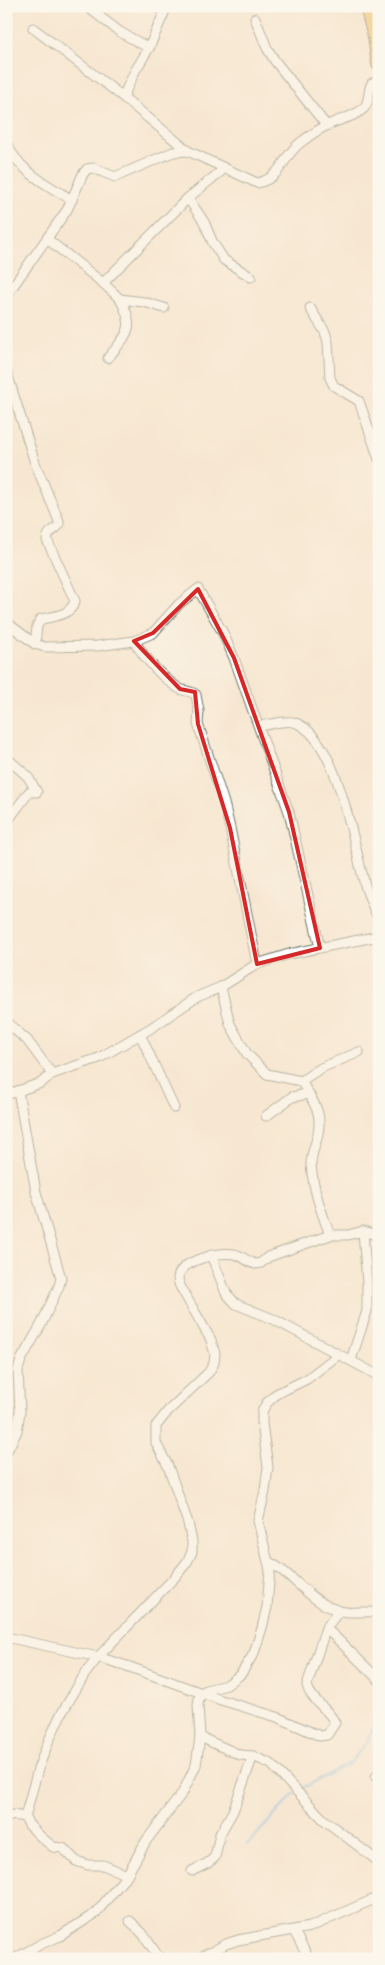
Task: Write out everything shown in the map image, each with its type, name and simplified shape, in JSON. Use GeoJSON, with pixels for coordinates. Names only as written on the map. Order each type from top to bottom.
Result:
{"type":"FeatureCollection","features":[{"type":"Feature","properties":{"kind":"highway"},"geometry":{"type":"LineString","coordinates":[[367,6],[377,33],[379,64]]}},
{"type":"Feature","properties":{"kind":"street"},"geometry":{"type":"LineString","coordinates":[[86,6],[120,32],[149,48]]}},
{"type":"Feature","properties":{"kind":"street"},"geometry":{"type":"LineString","coordinates":[[123,97],[135,71],[149,48],[167,6]]}},
{"type":"Feature","properties":{"kind":"street"},"geometry":{"type":"LineString","coordinates":[[255,18],[267,48],[275,61],[326,125]]}},
{"type":"Feature","properties":{"kind":"street"},"geometry":{"type":"LineString","coordinates":[[33,28],[188,150],[256,184],[267,181],[276,174],[292,150],[326,125],[354,114],[364,107],[368,102],[370,86],[372,83],[379,81]]}},
{"type":"Feature","properties":{"kind":"street"},"geometry":{"type":"LineString","coordinates":[[6,142],[15,160],[35,178],[72,200]]}},
{"type":"Feature","properties":{"kind":"street"},"geometry":{"type":"LineString","coordinates":[[6,296],[72,200],[87,169],[93,168],[115,177],[173,152],[188,150]]}},
{"type":"Feature","properties":{"kind":"street"},"geometry":{"type":"LineString","coordinates":[[103,283],[188,198],[224,169]]}},
{"type":"Feature","properties":{"kind":"street"},"geometry":{"type":"LineString","coordinates":[[188,198],[204,222],[224,260],[251,277]]}},
{"type":"Feature","properties":{"kind":"street"},"geometry":{"type":"LineString","coordinates":[[47,239],[103,283],[120,299],[128,316],[128,330],[108,358]]}},
{"type":"Feature","properties":{"kind":"street"},"geometry":{"type":"LineString","coordinates":[[120,299],[144,302],[164,308]]}},
{"type":"Feature","properties":{"kind":"street"},"geometry":{"type":"LineString","coordinates":[[310,308],[325,332],[328,342],[330,378],[334,386],[359,401],[379,459]]}},
{"type":"Feature","properties":{"kind":"street"},"geometry":{"type":"LineString","coordinates":[[6,370],[35,463],[58,521],[59,526],[51,530],[47,540],[75,602],[72,609],[67,613],[42,619],[39,622],[36,644]]}},
{"type":"Feature","properties":{"kind":"street"},"geometry":{"type":"LineString","coordinates":[[6,622],[36,644],[46,647],[97,646],[134,641],[153,633],[179,604],[198,589],[223,633],[234,658],[289,812],[320,948]]}},
{"type":"Feature","properties":{"kind":"street"},"geometry":{"type":"LineString","coordinates":[[134,641],[153,667],[163,677],[180,689],[191,691],[196,695],[199,712],[198,724],[228,820],[257,964]]}},
{"type":"Feature","properties":{"kind":"street"},"geometry":{"type":"LineString","coordinates":[[259,726],[291,722],[311,733],[324,750],[343,795],[365,884],[379,921]]}},
{"type":"Feature","properties":{"kind":"street"},"geometry":{"type":"LineString","coordinates":[[6,757],[28,778],[37,792],[29,792],[6,823]]}},
{"type":"Feature","properties":{"kind":"street"},"geometry":{"type":"LineString","coordinates":[[6,1094],[41,1083],[52,1074],[99,1058],[197,997],[221,987],[257,964],[289,954],[379,936]]}},
{"type":"Feature","properties":{"kind":"street"},"geometry":{"type":"LineString","coordinates":[[221,987],[230,1024],[247,1054],[267,1074],[301,1081],[322,1068],[358,1052]]}},
{"type":"Feature","properties":{"kind":"street"},"geometry":{"type":"LineString","coordinates":[[6,1022],[27,1040],[52,1074]]}},
{"type":"Feature","properties":{"kind":"street"},"geometry":{"type":"LineString","coordinates":[[140,1034],[174,1108]]}},
{"type":"Feature","properties":{"kind":"street"},"geometry":{"type":"LineString","coordinates":[[301,1081],[317,1108],[320,1125],[311,1161],[312,1178],[316,1197],[330,1234]]}},
{"type":"Feature","properties":{"kind":"street"},"geometry":{"type":"LineString","coordinates":[[6,1453],[17,1431],[20,1412],[18,1370],[21,1360],[42,1325],[60,1286],[61,1278],[36,1192],[18,1091]]}},
{"type":"Feature","properties":{"kind":"street"},"geometry":{"type":"LineString","coordinates":[[266,1116],[292,1098],[308,1094]]}},
{"type":"Feature","properties":{"kind":"street"},"geometry":{"type":"LineString","coordinates":[[351,1360],[367,1311],[363,1231]]}},
{"type":"Feature","properties":{"kind":"street"},"geometry":{"type":"LineString","coordinates":[[127,1875],[103,1866],[88,1865],[76,1861],[63,1848],[53,1847],[41,1837],[28,1825],[25,1817],[38,1770],[49,1740],[85,1674],[98,1657],[175,1577],[192,1552],[188,1523],[168,1466],[156,1443],[156,1426],[168,1411],[209,1372],[214,1363],[215,1354],[211,1340],[180,1286],[178,1278],[188,1265],[204,1256],[236,1254],[255,1264],[268,1257],[330,1234],[348,1235],[363,1231],[379,1236]]}},
{"type":"Feature","properties":{"kind":"street"},"geometry":{"type":"LineString","coordinates":[[211,1255],[226,1293],[236,1304],[273,1319],[379,1376]]}},
{"type":"Feature","properties":{"kind":"street"},"geometry":{"type":"LineString","coordinates":[[200,1693],[227,1685],[235,1680],[248,1664],[260,1633],[267,1607],[269,1562],[258,1521],[268,1467],[262,1412],[270,1398],[307,1379],[338,1354]]}},
{"type":"Feature","properties":{"kind":"street"},"geometry":{"type":"LineString","coordinates":[[269,1562],[288,1574],[314,1598],[339,1611],[379,1613]]}},
{"type":"Feature","properties":{"kind":"street"},"geometry":{"type":"LineString","coordinates":[[6,1637],[98,1657],[166,1679],[200,1693],[277,1717],[320,1736],[327,1735],[334,1727],[334,1720],[307,1687],[314,1660],[326,1628],[339,1611]]}},
{"type":"Feature","properties":{"kind":"street"},"geometry":{"type":"LineString","coordinates":[[326,1628],[379,1680]]}},
{"type":"Feature","properties":{"kind":"street"},"geometry":{"type":"LineString","coordinates":[[14,1959],[60,1936],[96,1913],[127,1875],[146,1841],[175,1803],[191,1777],[198,1758],[200,1736],[198,1705],[200,1693]]}},
{"type":"Feature","properties":{"kind":"street"},"geometry":{"type":"LineString","coordinates":[[200,1736],[240,1755],[253,1756],[272,1764],[323,1819],[379,1862]]}},
{"type":"Feature","properties":{"kind":"street"},"geometry":{"type":"LineString","coordinates":[[192,1872],[215,1857],[220,1834],[233,1811],[253,1756]]}},
{"type":"Feature","properties":{"kind":"street"},"geometry":{"type":"LineString","coordinates":[[6,1819],[12,1815],[25,1817]]}},
{"type":"Feature","properties":{"kind":"street"},"geometry":{"type":"LineString","coordinates":[[198,1959],[210,1956],[238,1940],[310,1927],[379,1897]]}},
{"type":"Feature","properties":{"kind":"street"},"geometry":{"type":"LineString","coordinates":[[130,1921],[143,1934],[160,1959]]}},
{"type":"Feature","properties":{"kind":"street"},"geometry":{"type":"LineString","coordinates":[[294,1931],[309,1959]]}},
{"type":"Feature","properties":{"kind":"highlighted area"},"geometry":{"type":"Polygon","coordinates":[[[198,589],[234,658],[289,812],[320,948],[257,964],[230,828],[198,724],[195,692],[180,689],[134,641],[153,633],[198,589]]]}},
{"type":"Feature","properties":{"kind":"waterway"},"geometry":{"type":"LineString","coordinates":[[301,1789],[350,1763],[366,1743],[379,1717]]}},
{"type":"Feature","properties":{"kind":"waterway"},"geometry":{"type":"LineString","coordinates":[[247,1845],[295,1793]]}}]}
